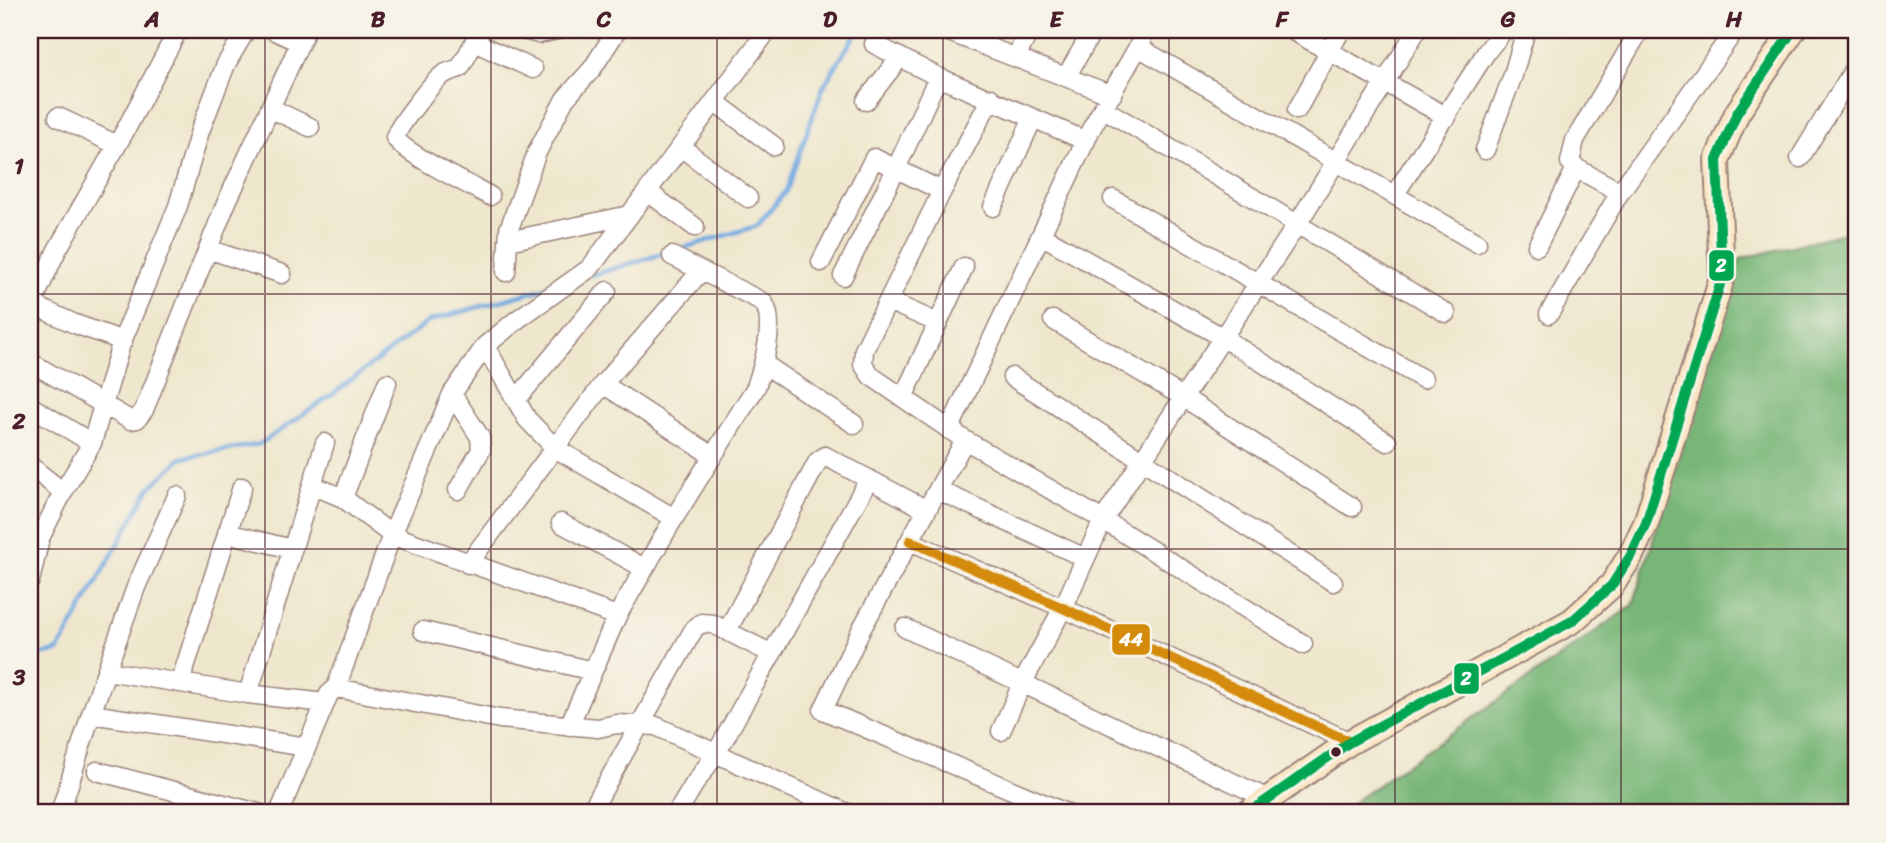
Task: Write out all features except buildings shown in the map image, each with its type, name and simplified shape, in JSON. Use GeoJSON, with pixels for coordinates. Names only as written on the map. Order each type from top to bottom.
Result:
{"type":"FeatureCollection","features":[{"type":"Feature","properties":{"kind":"street"},"geometry":{"type":"LineString","coordinates":[[123,341],[31,306],[57,250],[178,30]]}},
{"type":"Feature","properties":{"kind":"street"},"geometry":{"type":"LineString","coordinates":[[30,581],[35,535],[92,443],[123,341],[178,206],[204,119],[226,64],[246,30]]}},
{"type":"Feature","properties":{"kind":"street"},"geometry":{"type":"LineString","coordinates":[[30,362],[130,420],[136,419],[144,410],[208,249],[302,36],[273,30]]}},
{"type":"Feature","properties":{"kind":"street"},"geometry":{"type":"LineString","coordinates":[[524,30],[539,34],[557,30]]}},
{"type":"Feature","properties":{"kind":"street"},"geometry":{"type":"LineString","coordinates":[[506,272],[508,241],[516,208],[542,142],[565,99],[592,69],[617,30]]}},
{"type":"Feature","properties":{"kind":"street"},"geometry":{"type":"LineString","coordinates":[[279,813],[329,694],[336,688],[392,535],[452,394],[485,346],[518,318],[590,268],[768,30]]}},
{"type":"Feature","properties":{"kind":"street"},"geometry":{"type":"LineString","coordinates":[[944,30],[970,34],[1016,57],[1066,77],[1446,313]]}},
{"type":"Feature","properties":{"kind":"street"},"geometry":{"type":"LineString","coordinates":[[1016,57],[1030,30]]}},
{"type":"Feature","properties":{"kind":"street"},"geometry":{"type":"LineString","coordinates":[[1066,77],[1093,30]]}},
{"type":"Feature","properties":{"kind":"street"},"geometry":{"type":"LineString","coordinates":[[949,430],[1086,141],[1146,30]]}},
{"type":"Feature","properties":{"kind":"street"},"geometry":{"type":"LineString","coordinates":[[1293,30],[1447,117]]}},
{"type":"Feature","properties":{"kind":"street"},"geometry":{"type":"LineString","coordinates":[[1297,110],[1341,30]]}},
{"type":"Feature","properties":{"kind":"street"},"geometry":{"type":"LineString","coordinates":[[1001,731],[1022,684],[1063,608],[1103,520],[1298,223],[1418,30]]}},
{"type":"Feature","properties":{"kind":"street"},"geometry":{"type":"LineString","coordinates":[[1395,194],[1487,51],[1504,30]]}},
{"type":"Feature","properties":{"kind":"street"},"geometry":{"type":"LineString","coordinates":[[1485,150],[1513,75],[1526,30]]}},
{"type":"Feature","properties":{"kind":"street"},"geometry":{"type":"LineString","coordinates":[[1620,192],[1570,162],[1575,140],[1640,30]]}},
{"type":"Feature","properties":{"kind":"street"},"geometry":{"type":"LineString","coordinates":[[1549,314],[1620,192],[1735,30]]}},
{"type":"Feature","properties":{"kind":"street"},"geometry":{"type":"LineString","coordinates":[[905,628],[1022,684],[1258,806],[1350,742],[1572,621],[1605,591],[1627,563],[1646,523],[1723,278],[1717,160],[1737,113],[1793,30]]}},
{"type":"Feature","properties":{"kind":"street"},"geometry":{"type":"LineString","coordinates":[[490,196],[418,156],[394,137],[438,79],[460,68],[477,36],[533,69]]}},
{"type":"Feature","properties":{"kind":"street"},"geometry":{"type":"LineString","coordinates":[[874,44],[938,77],[1086,141]]}},
{"type":"Feature","properties":{"kind":"street"},"geometry":{"type":"LineString","coordinates":[[1138,47],[1477,243]]}},
{"type":"Feature","properties":{"kind":"street"},"geometry":{"type":"LineString","coordinates":[[866,101],[900,57]]}},
{"type":"Feature","properties":{"kind":"street"},"geometry":{"type":"LineString","coordinates":[[1800,158],[1856,66]]}},
{"type":"Feature","properties":{"kind":"street"},"geometry":{"type":"LineString","coordinates":[[843,276],[897,169],[938,77]]}},
{"type":"Feature","properties":{"kind":"street"},"geometry":{"type":"LineString","coordinates":[[991,98],[864,350],[863,363],[871,376],[949,430],[1103,520],[1303,644]]}},
{"type":"Feature","properties":{"kind":"street"},"geometry":{"type":"LineString","coordinates":[[715,102],[774,146]]}},
{"type":"Feature","properties":{"kind":"street"},"geometry":{"type":"LineString","coordinates":[[270,108],[310,127]]}},
{"type":"Feature","properties":{"kind":"street"},"geometry":{"type":"LineString","coordinates":[[58,117],[117,145]]}},
{"type":"Feature","properties":{"kind":"street"},"geometry":{"type":"LineString","coordinates":[[993,206],[1033,118]]}},
{"type":"Feature","properties":{"kind":"street"},"geometry":{"type":"LineString","coordinates":[[681,147],[748,198]]}},
{"type":"Feature","properties":{"kind":"street"},"geometry":{"type":"LineString","coordinates":[[821,262],[874,158],[942,191]]}},
{"type":"Feature","properties":{"kind":"street"},"geometry":{"type":"LineString","coordinates":[[1537,246],[1576,168]]}},
{"type":"Feature","properties":{"kind":"street"},"geometry":{"type":"LineString","coordinates":[[648,192],[695,227]]}},
{"type":"Feature","properties":{"kind":"street"},"geometry":{"type":"LineString","coordinates":[[1113,199],[1423,379]]}},
{"type":"Feature","properties":{"kind":"street"},"geometry":{"type":"LineString","coordinates":[[508,241],[630,215]]}},
{"type":"Feature","properties":{"kind":"street"},"geometry":{"type":"LineString","coordinates":[[1041,235],[1222,337],[1387,442]]}},
{"type":"Feature","properties":{"kind":"street"},"geometry":{"type":"LineString","coordinates":[[208,249],[282,274]]}},
{"type":"Feature","properties":{"kind":"street"},"geometry":{"type":"LineString","coordinates":[[569,726],[617,616],[674,518],[756,387],[764,364],[769,309],[764,302],[671,256]]}},
{"type":"Feature","properties":{"kind":"street"},"geometry":{"type":"LineString","coordinates":[[903,398],[964,267]]}},
{"type":"Feature","properties":{"kind":"street"},"geometry":{"type":"LineString","coordinates":[[468,564],[603,384],[701,271]]}},
{"type":"Feature","properties":{"kind":"street"},"geometry":{"type":"LineString","coordinates":[[517,399],[607,291]]}},
{"type":"Feature","properties":{"kind":"street"},"geometry":{"type":"LineString","coordinates":[[888,301],[938,323]]}},
{"type":"Feature","properties":{"kind":"street"},"geometry":{"type":"LineString","coordinates":[[1053,320],[1183,397],[1352,507]]}},
{"type":"Feature","properties":{"kind":"street"},"geometry":{"type":"LineString","coordinates":[[485,346],[527,419],[555,448],[674,518]]}},
{"type":"Feature","properties":{"kind":"street"},"geometry":{"type":"LineString","coordinates":[[764,364],[853,424]]}},
{"type":"Feature","properties":{"kind":"street"},"geometry":{"type":"LineString","coordinates":[[1012,377],[1333,582]]}},
{"type":"Feature","properties":{"kind":"street"},"geometry":{"type":"LineString","coordinates":[[343,498],[387,383]]}},
{"type":"Feature","properties":{"kind":"street"},"geometry":{"type":"LineString","coordinates":[[603,384],[713,456]]}},
{"type":"Feature","properties":{"kind":"street"},"geometry":{"type":"LineString","coordinates":[[452,394],[480,437],[481,450],[458,489]]}},
{"type":"Feature","properties":{"kind":"street"},"geometry":{"type":"LineString","coordinates":[[30,405],[92,443]]}},
{"type":"Feature","properties":{"kind":"street"},"geometry":{"type":"LineString","coordinates":[[965,440],[862,628],[823,710],[1066,813]]}},
{"type":"Feature","properties":{"kind":"street"},"geometry":{"type":"LineString","coordinates":[[248,694],[325,443]]}},
{"type":"Feature","properties":{"kind":"street"},"geometry":{"type":"LineString","coordinates":[[727,631],[818,461],[825,456],[839,461],[927,510]]}},
{"type":"Feature","properties":{"kind":"street"},"geometry":{"type":"LineString","coordinates":[[30,467],[63,492]]}},
{"type":"Feature","properties":{"kind":"street"},"geometry":{"type":"LineString","coordinates":[[677,813],[717,752],[869,479]]}},
{"type":"Feature","properties":{"kind":"street"},"geometry":{"type":"LineString","coordinates":[[312,485],[343,498],[392,535],[617,616]]}},
{"type":"Feature","properties":{"kind":"street"},"geometry":{"type":"LineString","coordinates":[[180,683],[242,487]]}},
{"type":"Feature","properties":{"kind":"street"},"geometry":{"type":"LineString","coordinates":[[938,490],[1085,558]]}},
{"type":"Feature","properties":{"kind":"street"},"geometry":{"type":"LineString","coordinates":[[60,813],[91,714],[136,587],[177,496]]}},
{"type":"Feature","properties":{"kind":"street"},"geometry":{"type":"LineString","coordinates":[[561,523],[644,569]]}},
{"type":"Feature","properties":{"kind":"street"},"geometry":{"type":"LineString","coordinates":[[227,533],[292,549]]}},
{"type":"Feature","properties":{"kind":"street"},"geometry":{"type":"LineString","coordinates":[[910,541],[1063,608],[1350,742]]}},
{"type":"Feature","properties":{"kind":"street"},"geometry":{"type":"LineString","coordinates":[[590,813],[694,629],[701,622],[713,624],[772,654]]}},
{"type":"Feature","properties":{"kind":"street"},"geometry":{"type":"LineString","coordinates":[[422,631],[593,671]]}},
{"type":"Feature","properties":{"kind":"street"},"geometry":{"type":"LineString","coordinates":[[107,671],[248,694],[325,703]]}},
{"type":"Feature","properties":{"kind":"street"},"geometry":{"type":"LineString","coordinates":[[336,688],[500,719],[569,726],[656,726],[848,813]]}},
{"type":"Feature","properties":{"kind":"street"},"geometry":{"type":"LineString","coordinates":[[91,714],[306,747]]}},
{"type":"Feature","properties":{"kind":"street"},"geometry":{"type":"LineString","coordinates":[[97,771],[258,813]]}},
{"type":"Feature","properties":{"kind":"green space"},"geometry":{"type":"Polygon","coordinates":[[[1856,230],[1856,813],[1338,813],[1633,605],[1740,259],[1856,230]]]}},
{"type":"Feature","properties":{"kind":"waterway"},"geometry":{"type":"LineString","coordinates":[[592,275],[757,226],[786,191],[823,87],[858,30]]}},
{"type":"Feature","properties":{"kind":"waterway"},"geometry":{"type":"LineString","coordinates":[[30,657],[58,651],[149,489],[181,458],[260,444],[330,396],[429,321],[550,287]]}},
{"type":"Feature","properties":{"kind":"transit line","name":"2"},"geometry":{"type":"LineString","coordinates":[[1248,813],[1350,742],[1572,621],[1612,585],[1631,555],[1646,523],[1722,278],[1717,160],[1737,113],[1793,30]]}},
{"type":"Feature","properties":{"kind":"transit line","name":"44"},"geometry":{"type":"LineString","coordinates":[[910,541],[1063,608],[1350,742]]}}]}
